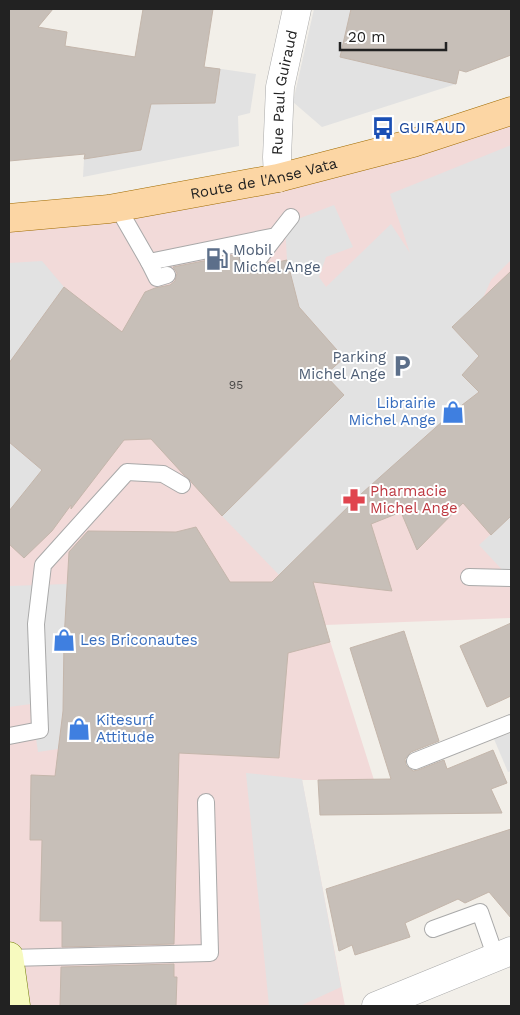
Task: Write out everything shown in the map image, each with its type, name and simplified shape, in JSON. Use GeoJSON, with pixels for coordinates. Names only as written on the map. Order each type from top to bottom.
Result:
{"type":"FeatureCollection","features":[{"type":"Feature","properties":{"kind":"main road","name":"Route de l'Anse Vata"},"geometry":{"type":"LineString","coordinates":[[9,218],[118,208],[278,178],[413,143],[511,111]]}},
{"type":"Feature","properties":{"kind":"main road"},"geometry":{"type":"LineString","coordinates":[[9,957],[16,1006]]}},
{"type":"Feature","properties":{"kind":"street","name":"Rue Paul Guiraud"},"geometry":{"type":"LineString","coordinates":[[278,178],[280,87],[297,9]]}},
{"type":"Feature","properties":{"kind":"street"},"geometry":{"type":"LineString","coordinates":[[376,1006],[503,954]]}},
{"type":"Feature","properties":{"kind":"lane"},"geometry":{"type":"LineString","coordinates":[[118,208],[157,278],[167,276]]}},
{"type":"Feature","properties":{"kind":"lane"},"geometry":{"type":"LineString","coordinates":[[248,258],[260,257],[291,217]]}},
{"type":"Feature","properties":{"kind":"lane"},"geometry":{"type":"LineString","coordinates":[[149,262],[276,236]]}},
{"type":"Feature","properties":{"kind":"lane"},"geometry":{"type":"LineString","coordinates":[[9,736],[40,730],[36,624],[43,565],[127,472],[163,474],[182,485]]}},
{"type":"Feature","properties":{"kind":"lane"},"geometry":{"type":"LineString","coordinates":[[469,577],[511,578]]}},
{"type":"Feature","properties":{"kind":"lane"},"geometry":{"type":"LineString","coordinates":[[415,761],[511,722]]}},
{"type":"Feature","properties":{"kind":"lane"},"geometry":{"type":"LineString","coordinates":[[9,957],[210,953],[206,802]]}},
{"type":"Feature","properties":{"kind":"lane"},"geometry":{"type":"LineString","coordinates":[[433,929],[480,912],[503,954]]}},
{"type":"Feature","properties":{"kind":"shaded area"},"geometry":{"type":"Polygon","coordinates":[[[314,9],[351,9],[340,57],[456,84],[322,127],[293,102],[314,9]]]}},
{"type":"Feature","properties":{"kind":"shaded area"},"geometry":{"type":"Polygon","coordinates":[[[104,52],[256,74],[250,113],[238,116],[239,146],[83,177],[84,159],[104,52]]]}},
{"type":"Feature","properties":{"kind":"shaded area"},"geometry":{"type":"Polygon","coordinates":[[[511,111],[511,618],[325,625],[374,780],[302,780],[345,1006],[20,1006],[9,936],[9,216],[109,209],[511,111]]]}},
{"type":"Feature","properties":{"kind":"shaded area","name":"Parking Michel Ange"},"geometry":{"type":"Polygon","coordinates":[[[511,145],[511,260],[491,280],[483,298],[479,356],[463,375],[479,392],[279,575],[222,516],[344,395],[325,375],[344,358],[299,307],[287,260],[285,224],[334,205],[353,247],[326,257],[319,277],[326,287],[391,224],[410,253],[390,194],[511,145]]]}},
{"type":"Feature","properties":{"kind":"shaded area"},"geometry":{"type":"Polygon","coordinates":[[[42,261],[64,287],[9,363],[9,263],[42,261]]]}},
{"type":"Feature","properties":{"kind":"shaded area"},"geometry":{"type":"Polygon","coordinates":[[[9,442],[32,462],[47,460],[28,507],[18,500],[9,511],[9,442]]]}},
{"type":"Feature","properties":{"kind":"shaded area"},"geometry":{"type":"Polygon","coordinates":[[[511,516],[511,571],[507,575],[479,545],[511,516]]]}},
{"type":"Feature","properties":{"kind":"shaded area"},"geometry":{"type":"Polygon","coordinates":[[[67,584],[63,711],[58,749],[38,752],[31,704],[9,707],[9,586],[67,584]]]}},
{"type":"Feature","properties":{"kind":"shaded area"},"geometry":{"type":"Polygon","coordinates":[[[511,733],[511,771],[508,772],[494,739],[511,733]]]}},
{"type":"Feature","properties":{"kind":"shaded area"},"geometry":{"type":"Polygon","coordinates":[[[246,773],[302,779],[341,987],[300,1006],[269,1006],[246,773]]]}},
{"type":"Feature","properties":{"kind":"building"},"geometry":{"type":"Polygon","coordinates":[[[9,9],[53,9],[38,27],[67,32],[65,46],[135,57],[143,9],[213,9],[204,67],[220,69],[215,103],[151,104],[141,150],[84,159],[85,154],[9,161],[9,9]]]}},
{"type":"Feature","properties":{"kind":"building"},"geometry":{"type":"Polygon","coordinates":[[[351,9],[511,9],[511,55],[466,72],[459,70],[456,84],[340,57],[351,9]]]}},
{"type":"Feature","properties":{"kind":"building"},"geometry":{"type":"Polygon","coordinates":[[[239,254],[240,263],[243,267],[248,268],[261,267],[269,262],[269,264],[287,260],[299,307],[344,358],[325,375],[344,395],[222,516],[151,439],[124,440],[71,509],[71,505],[52,531],[24,558],[9,544],[9,511],[42,470],[9,442],[9,363],[64,287],[122,332],[145,292],[170,285],[175,281],[177,273],[173,267],[239,254]]]}},
{"type":"Feature","properties":{"kind":"building"},"geometry":{"type":"Polygon","coordinates":[[[511,271],[511,516],[491,535],[463,503],[417,550],[401,512],[371,524],[392,591],[313,582],[330,642],[288,653],[279,758],[179,753],[174,944],[62,947],[62,921],[40,921],[42,840],[30,840],[31,775],[55,776],[63,711],[64,640],[69,552],[88,531],[176,532],[196,527],[230,582],[272,582],[361,494],[453,412],[479,392],[462,375],[479,356],[452,327],[511,271]]]}},
{"type":"Feature","properties":{"kind":"building"},"geometry":{"type":"Polygon","coordinates":[[[511,623],[511,696],[487,707],[460,646],[511,623]]]}},
{"type":"Feature","properties":{"kind":"building"},"geometry":{"type":"Polygon","coordinates":[[[404,631],[439,741],[411,752],[405,759],[406,765],[413,771],[444,760],[447,769],[493,750],[507,783],[491,789],[502,813],[320,815],[318,780],[391,779],[350,648],[404,631]]]}},
{"type":"Feature","properties":{"kind":"building"},"geometry":{"type":"Polygon","coordinates":[[[511,829],[511,918],[489,892],[465,903],[458,899],[405,923],[410,937],[355,955],[352,945],[339,951],[326,889],[511,829]]]}},
{"type":"Feature","properties":{"kind":"building"},"geometry":{"type":"Polygon","coordinates":[[[174,964],[174,977],[177,977],[176,1006],[60,1006],[61,967],[174,964]]]}},
{"type":"Feature","properties":{"kind":"place","name":"GUIRAUD"},"geometry":{"type":"Point","coordinates":[383,128]}},
{"type":"Feature","properties":{"kind":"place","name":"Mobil Michel Ange"},"geometry":{"type":"Point","coordinates":[217,259]}},
{"type":"Feature","properties":{"kind":"place","name":"Parking Michel Ange"},"geometry":{"type":"Point","coordinates":[402,366]}},
{"type":"Feature","properties":{"kind":"place","name":"Librairie Michel Ange"},"geometry":{"type":"Point","coordinates":[453,412]}},
{"type":"Feature","properties":{"kind":"place","name":"Pharmacie Michel Ange"},"geometry":{"type":"Point","coordinates":[354,500]}},
{"type":"Feature","properties":{"kind":"place","name":"Les Briconautes"},"geometry":{"type":"Point","coordinates":[64,640]}},
{"type":"Feature","properties":{"kind":"place","name":"Kitesurf Attitude"},"geometry":{"type":"Point","coordinates":[79,729]}}]}
